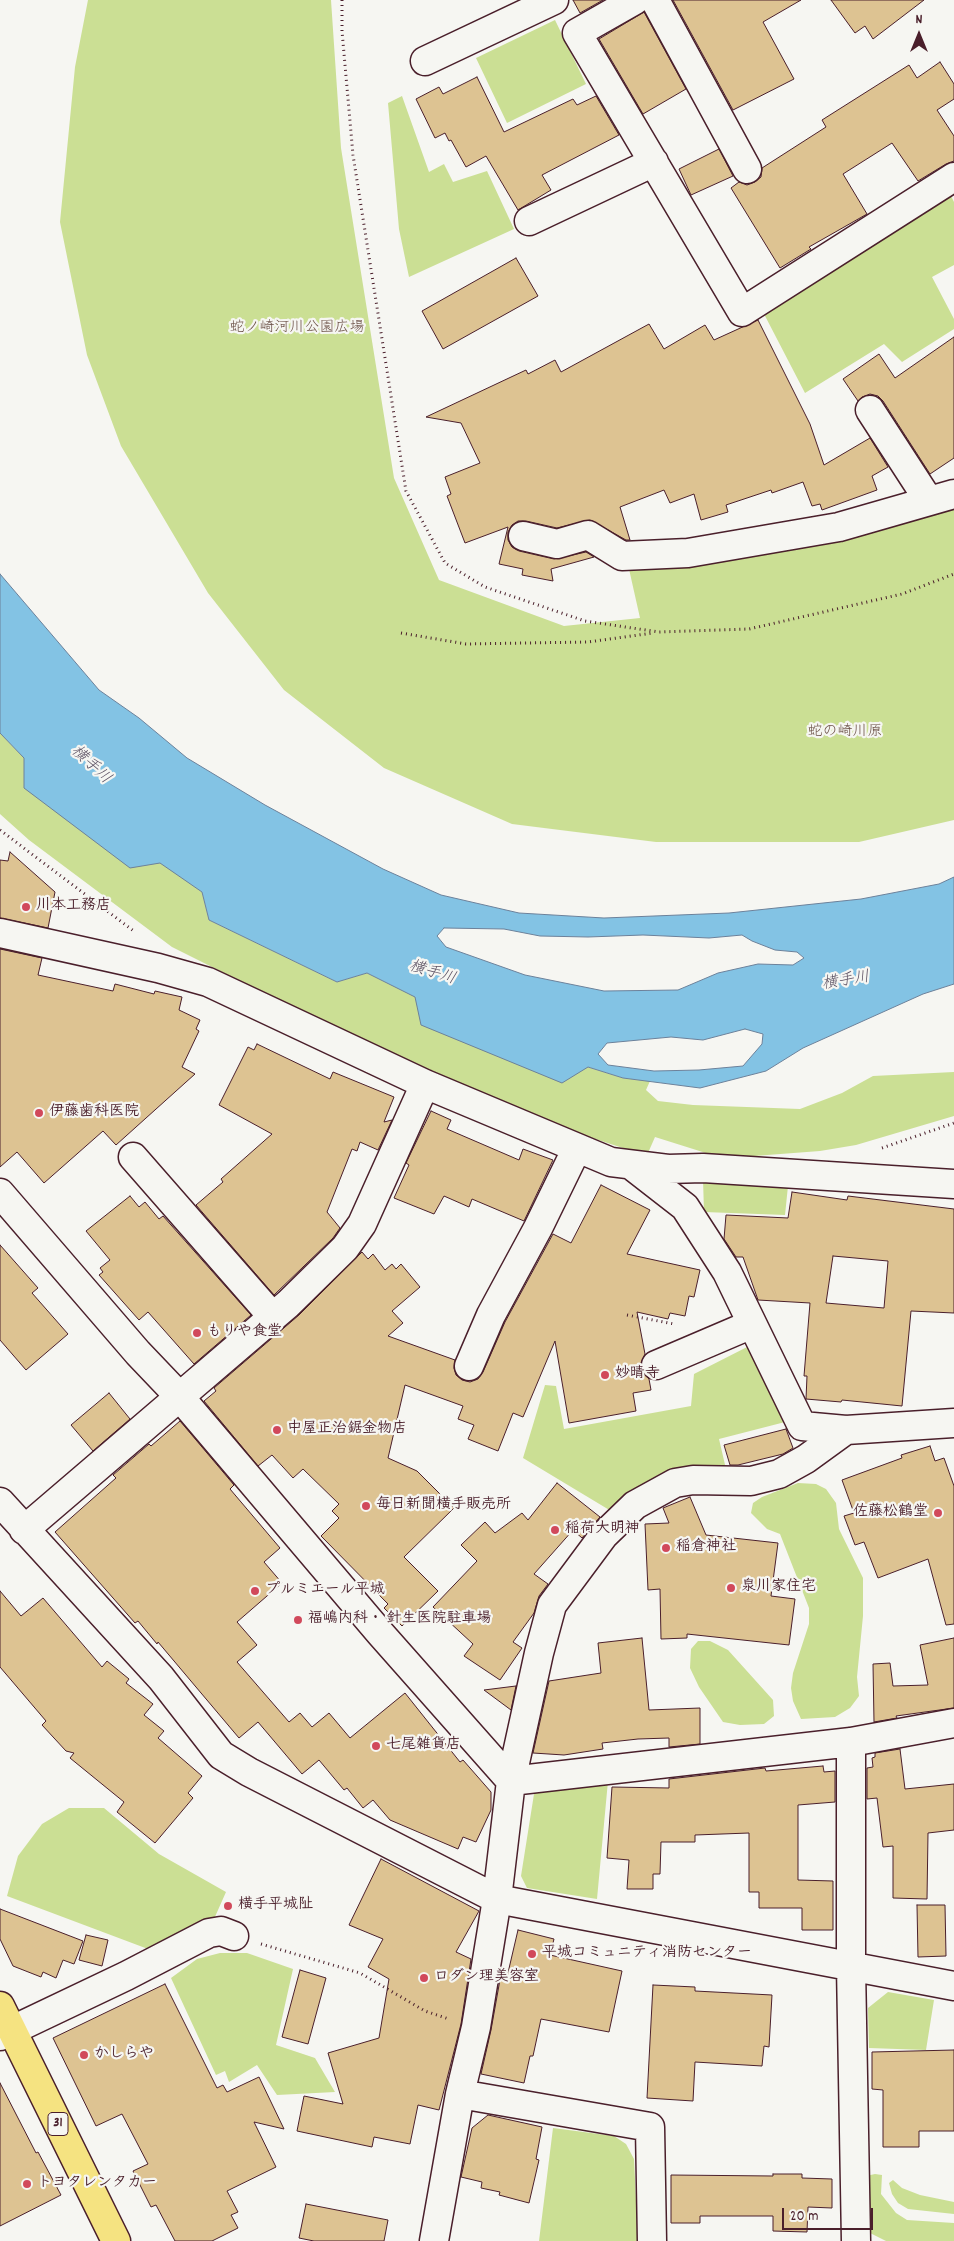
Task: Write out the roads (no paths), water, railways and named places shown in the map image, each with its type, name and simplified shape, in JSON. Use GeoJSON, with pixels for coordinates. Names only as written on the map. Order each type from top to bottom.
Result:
{"type":"FeatureCollection","features":[{"type":"Feature","properties":{"kind":"main road","name":"31"},"geometry":{"type":"LineString","coordinates":[[0,2006],[6,2033],[116,2241]]}},
{"type":"Feature","properties":{"kind":"street"},"geometry":{"type":"LineString","coordinates":[[425,61],[554,0]]}},
{"type":"Feature","properties":{"kind":"street"},"geometry":{"type":"LineString","coordinates":[[558,0],[742,312],[954,177]]}},
{"type":"Feature","properties":{"kind":"street"},"geometry":{"type":"LineString","coordinates":[[577,33],[635,0]]}},
{"type":"Feature","properties":{"kind":"street"},"geometry":{"type":"LineString","coordinates":[[655,0],[748,169]]}},
{"type":"Feature","properties":{"kind":"street"},"geometry":{"type":"LineString","coordinates":[[529,221],[654,162]]}},
{"type":"Feature","properties":{"kind":"street"},"geometry":{"type":"LineString","coordinates":[[523,536],[556,544],[588,535],[622,556],[688,552],[839,527],[941,498],[870,410]]}},
{"type":"Feature","properties":{"kind":"street"},"geometry":{"type":"LineString","coordinates":[[0,933],[158,968],[208,982],[424,1084],[611,1162],[668,1169],[703,1168],[954,1184]]}},
{"type":"Feature","properties":{"kind":"street"},"geometry":{"type":"LineString","coordinates":[[24,1530],[272,1317],[345,1248],[362,1224],[424,1084]]}},
{"type":"Feature","properties":{"kind":"street"},"geometry":{"type":"LineString","coordinates":[[469,1366],[488,1321],[577,1148]]}},
{"type":"Feature","properties":{"kind":"street"},"geometry":{"type":"LineString","coordinates":[[133,1157],[272,1317]]}},
{"type":"Feature","properties":{"kind":"street"},"geometry":{"type":"LineString","coordinates":[[630,1164],[685,1207],[727,1272],[802,1426],[846,1430],[954,1422]]}},
{"type":"Feature","properties":{"kind":"street"},"geometry":{"type":"LineString","coordinates":[[0,1193],[138,1353],[179,1396],[380,1633],[511,1781]]}},
{"type":"Feature","properties":{"kind":"street"},"geometry":{"type":"LineString","coordinates":[[656,1365],[752,1324]]}},
{"type":"Feature","properties":{"kind":"street"},"geometry":{"type":"LineString","coordinates":[[434,2241],[460,2094],[476,2027],[497,1899],[511,1781],[539,1653],[552,1605],[604,1535],[635,1505],[675,1483],[693,1480],[751,1481],[779,1474],[806,1459],[846,1430]]}},
{"type":"Feature","properties":{"kind":"street"},"geometry":{"type":"LineString","coordinates":[[0,1502],[161,1678],[221,1754],[249,1772],[497,1899],[954,1986]]}},
{"type":"Feature","properties":{"kind":"street"},"geometry":{"type":"LineString","coordinates":[[511,1781],[851,1742],[954,1723]]}},
{"type":"Feature","properties":{"kind":"street"},"geometry":{"type":"LineString","coordinates":[[851,1742],[851,1967],[856,2241]]}},
{"type":"Feature","properties":{"kind":"street"},"geometry":{"type":"LineString","coordinates":[[6,2033],[126,1976],[208,1932],[221,1932],[234,1936]]}},
{"type":"Feature","properties":{"kind":"street"},"geometry":{"type":"LineString","coordinates":[[460,2094],[650,2127],[652,2241]]}},
{"type":"Feature","properties":{"kind":"water","name":"横手川"},"geometry":{"type":"Polygon","coordinates":[[[0,574],[99,690],[139,718],[187,758],[265,805],[383,869],[441,895],[519,913],[604,918],[729,913],[861,899],[939,884],[954,877],[954,984],[923,994],[803,1048],[766,1071],[700,1088],[623,1078],[588,1067],[562,1083],[421,1025],[415,997],[367,973],[337,982],[209,920],[202,892],[160,863],[130,868],[24,788],[24,758],[0,733],[0,574]],[[444,928],[437,936],[446,947],[525,975],[604,991],[678,990],[718,973],[758,964],[793,965],[804,958],[797,952],[775,950],[742,935],[709,938],[643,935],[540,936],[504,929],[444,928]],[[745,1029],[703,1040],[671,1037],[607,1043],[598,1054],[608,1065],[654,1071],[699,1070],[743,1066],[762,1044],[763,1034],[745,1029]]]}},
{"type":"Feature","properties":{"kind":"place","name":"川本工務店"},"geometry":{"type":"Point","coordinates":[26,907]}},
{"type":"Feature","properties":{"kind":"place","name":"伊藤歯科医院"},"geometry":{"type":"Point","coordinates":[39,1113]}},
{"type":"Feature","properties":{"kind":"place","name":"もりや食堂"},"geometry":{"type":"Point","coordinates":[197,1333]}},
{"type":"Feature","properties":{"kind":"place","name":"妙晴寺"},"geometry":{"type":"Point","coordinates":[605,1375]}},
{"type":"Feature","properties":{"kind":"place","name":"中屋正治鋸金物店"},"geometry":{"type":"Point","coordinates":[277,1430]}},
{"type":"Feature","properties":{"kind":"place","name":"毎日新聞横手販売所"},"geometry":{"type":"Point","coordinates":[366,1506]}},
{"type":"Feature","properties":{"kind":"place","name":"佐藤松鶴堂"},"geometry":{"type":"Point","coordinates":[938,1513]}},
{"type":"Feature","properties":{"kind":"place","name":"稲荷大明神"},"geometry":{"type":"Point","coordinates":[555,1530]}},
{"type":"Feature","properties":{"kind":"place","name":"稲倉神社"},"geometry":{"type":"Point","coordinates":[666,1548]}},
{"type":"Feature","properties":{"kind":"place","name":"泉川家住宅"},"geometry":{"type":"Point","coordinates":[731,1588]}},
{"type":"Feature","properties":{"kind":"place","name":"プルミエール平城"},"geometry":{"type":"Point","coordinates":[255,1591]}},
{"type":"Feature","properties":{"kind":"place","name":"福嶋内科・ 針生医院駐車場"},"geometry":{"type":"Point","coordinates":[298,1620]}},
{"type":"Feature","properties":{"kind":"place","name":"七尾雑貨店"},"geometry":{"type":"Point","coordinates":[376,1746]}},
{"type":"Feature","properties":{"kind":"place","name":"横手平城阯"},"geometry":{"type":"Point","coordinates":[228,1906]}},
{"type":"Feature","properties":{"kind":"place","name":"平城コミュニティ消防センター"},"geometry":{"type":"Point","coordinates":[532,1954]}},
{"type":"Feature","properties":{"kind":"place","name":"ロダン理美容室"},"geometry":{"type":"Point","coordinates":[424,1978]}},
{"type":"Feature","properties":{"kind":"place","name":"かしらや"},"geometry":{"type":"Point","coordinates":[84,2055]}},
{"type":"Feature","properties":{"kind":"place","name":"トヨタレンタカー"},"geometry":{"type":"Point","coordinates":[27,2184]}},
{"type":"Feature","properties":{"kind":"park label","name":"蛇ノ崎河川公園広場"},"geometry":{"type":"Point","coordinates":[297,329]}},
{"type":"Feature","properties":{"kind":"park label","name":"蛇の崎川原"},"geometry":{"type":"Point","coordinates":[845,733]}}]}
